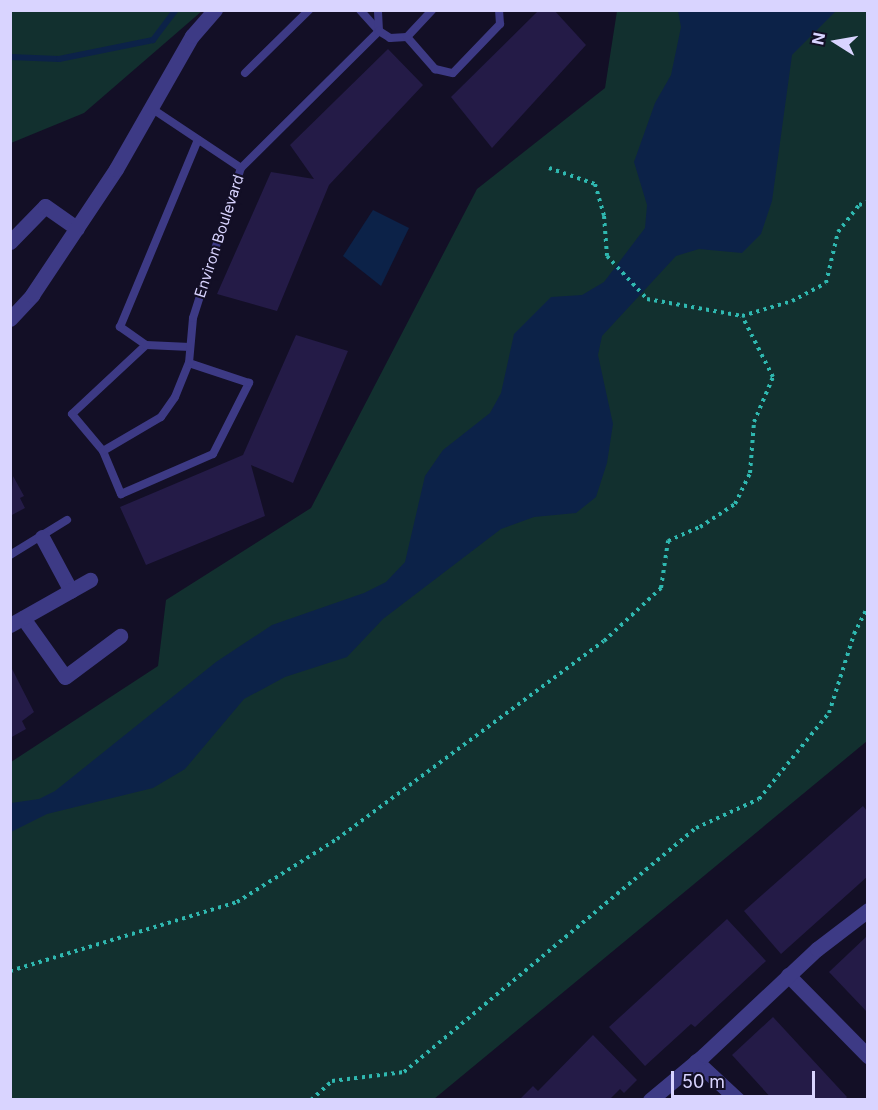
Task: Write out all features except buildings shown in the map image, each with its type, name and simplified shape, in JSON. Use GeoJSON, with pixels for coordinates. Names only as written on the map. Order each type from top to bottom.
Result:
{"type":"FeatureCollection","features":[{"type":"Feature","properties":{"kind":"street"},"geometry":{"type":"LineString","coordinates":[[10,319],[77,228],[151,108],[192,36],[215,10]]}},
{"type":"Feature","properties":{"kind":"street"},"geometry":{"type":"LineString","coordinates":[[10,242],[45,206],[77,228]]}},
{"type":"Feature","properties":{"kind":"street"},"geometry":{"type":"LineString","coordinates":[[42,537],[71,591]]}},
{"type":"Feature","properties":{"kind":"street"},"geometry":{"type":"LineString","coordinates":[[90,580],[17,622],[65,676],[120,636]]}},
{"type":"Feature","properties":{"kind":"street"},"geometry":{"type":"LineString","coordinates":[[650,1100],[696,1061],[788,975],[867,910]]}},
{"type":"Feature","properties":{"kind":"street"},"geometry":{"type":"LineString","coordinates":[[788,975],[867,1056]]}},
{"type":"Feature","properties":{"kind":"street"},"geometry":{"type":"LineString","coordinates":[[696,1061],[738,1100]]}},
{"type":"Feature","properties":{"kind":"lane"},"geometry":{"type":"LineString","coordinates":[[245,73],[309,10]]}},
{"type":"Feature","properties":{"kind":"lane"},"geometry":{"type":"LineString","coordinates":[[360,10],[379,31],[390,38],[407,37],[432,10]]}},
{"type":"Feature","properties":{"kind":"lane"},"geometry":{"type":"LineString","coordinates":[[378,10],[379,31]]}},
{"type":"Feature","properties":{"kind":"lane"},"geometry":{"type":"LineString","coordinates":[[407,37],[435,69],[453,73],[500,24],[499,10]]}},
{"type":"Feature","properties":{"kind":"lane","name":"Environ Boulevard"},"geometry":{"type":"LineString","coordinates":[[103,451],[161,417],[175,397],[189,363],[193,318],[240,168],[379,31]]}},
{"type":"Feature","properties":{"kind":"lane"},"geometry":{"type":"LineString","coordinates":[[151,108],[240,168]]}},
{"type":"Feature","properties":{"kind":"lane"},"geometry":{"type":"LineString","coordinates":[[190,347],[146,345],[120,327],[198,140]]}},
{"type":"Feature","properties":{"kind":"lane"},"geometry":{"type":"LineString","coordinates":[[146,345],[72,414],[103,451],[121,494],[213,454],[249,384],[189,363]]}},
{"type":"Feature","properties":{"kind":"lane"},"geometry":{"type":"LineString","coordinates":[[10,555],[67,520]]}},
{"type":"Feature","properties":{"kind":"path"},"geometry":{"type":"LineString","coordinates":[[549,168],[595,184],[604,216],[607,256],[647,299],[742,316],[792,301],[826,283],[838,232],[860,205],[867,202]]}},
{"type":"Feature","properties":{"kind":"path"},"geometry":{"type":"LineString","coordinates":[[10,971],[237,902],[337,839],[604,641],[661,588],[668,541],[700,527],[735,504],[750,473],[754,422],[773,377],[742,316]]}},
{"type":"Feature","properties":{"kind":"path"},"geometry":{"type":"LineString","coordinates":[[311,1100],[332,1081],[404,1072],[696,828],[759,799],[829,713],[854,634],[867,608]]}},
{"type":"Feature","properties":{"kind":"green space"},"geometry":{"type":"Polygon","coordinates":[[[11,10],[202,11],[84,113],[11,143],[11,10]]]}},
{"type":"Feature","properties":{"kind":"green space"},"geometry":{"type":"Polygon","coordinates":[[[617,11],[867,11],[867,741],[434,1099],[11,1100],[11,762],[158,666],[166,600],[311,508],[477,189],[605,88],[617,11]]]}},
{"type":"Feature","properties":{"kind":"water"},"geometry":{"type":"Polygon","coordinates":[[[678,11],[836,11],[792,55],[772,201],[761,234],[742,253],[699,249],[676,256],[602,336],[598,355],[613,424],[607,463],[596,497],[576,513],[534,517],[501,529],[383,619],[347,657],[285,677],[244,699],[185,769],[153,788],[47,814],[11,832],[11,803],[39,799],[55,791],[216,662],[272,625],[364,593],[386,582],[405,562],[425,476],[443,450],[490,413],[501,393],[514,334],[551,297],[582,295],[604,282],[645,228],[647,205],[634,162],[655,103],[671,75],[681,27],[678,11]]]}},
{"type":"Feature","properties":{"kind":"water"},"geometry":{"type":"Polygon","coordinates":[[[373,210],[409,228],[381,286],[343,256],[373,210]]]}},
{"type":"Feature","properties":{"kind":"waterway"},"geometry":{"type":"LineString","coordinates":[[10,57],[59,59],[153,40],[176,10]]}}]}
